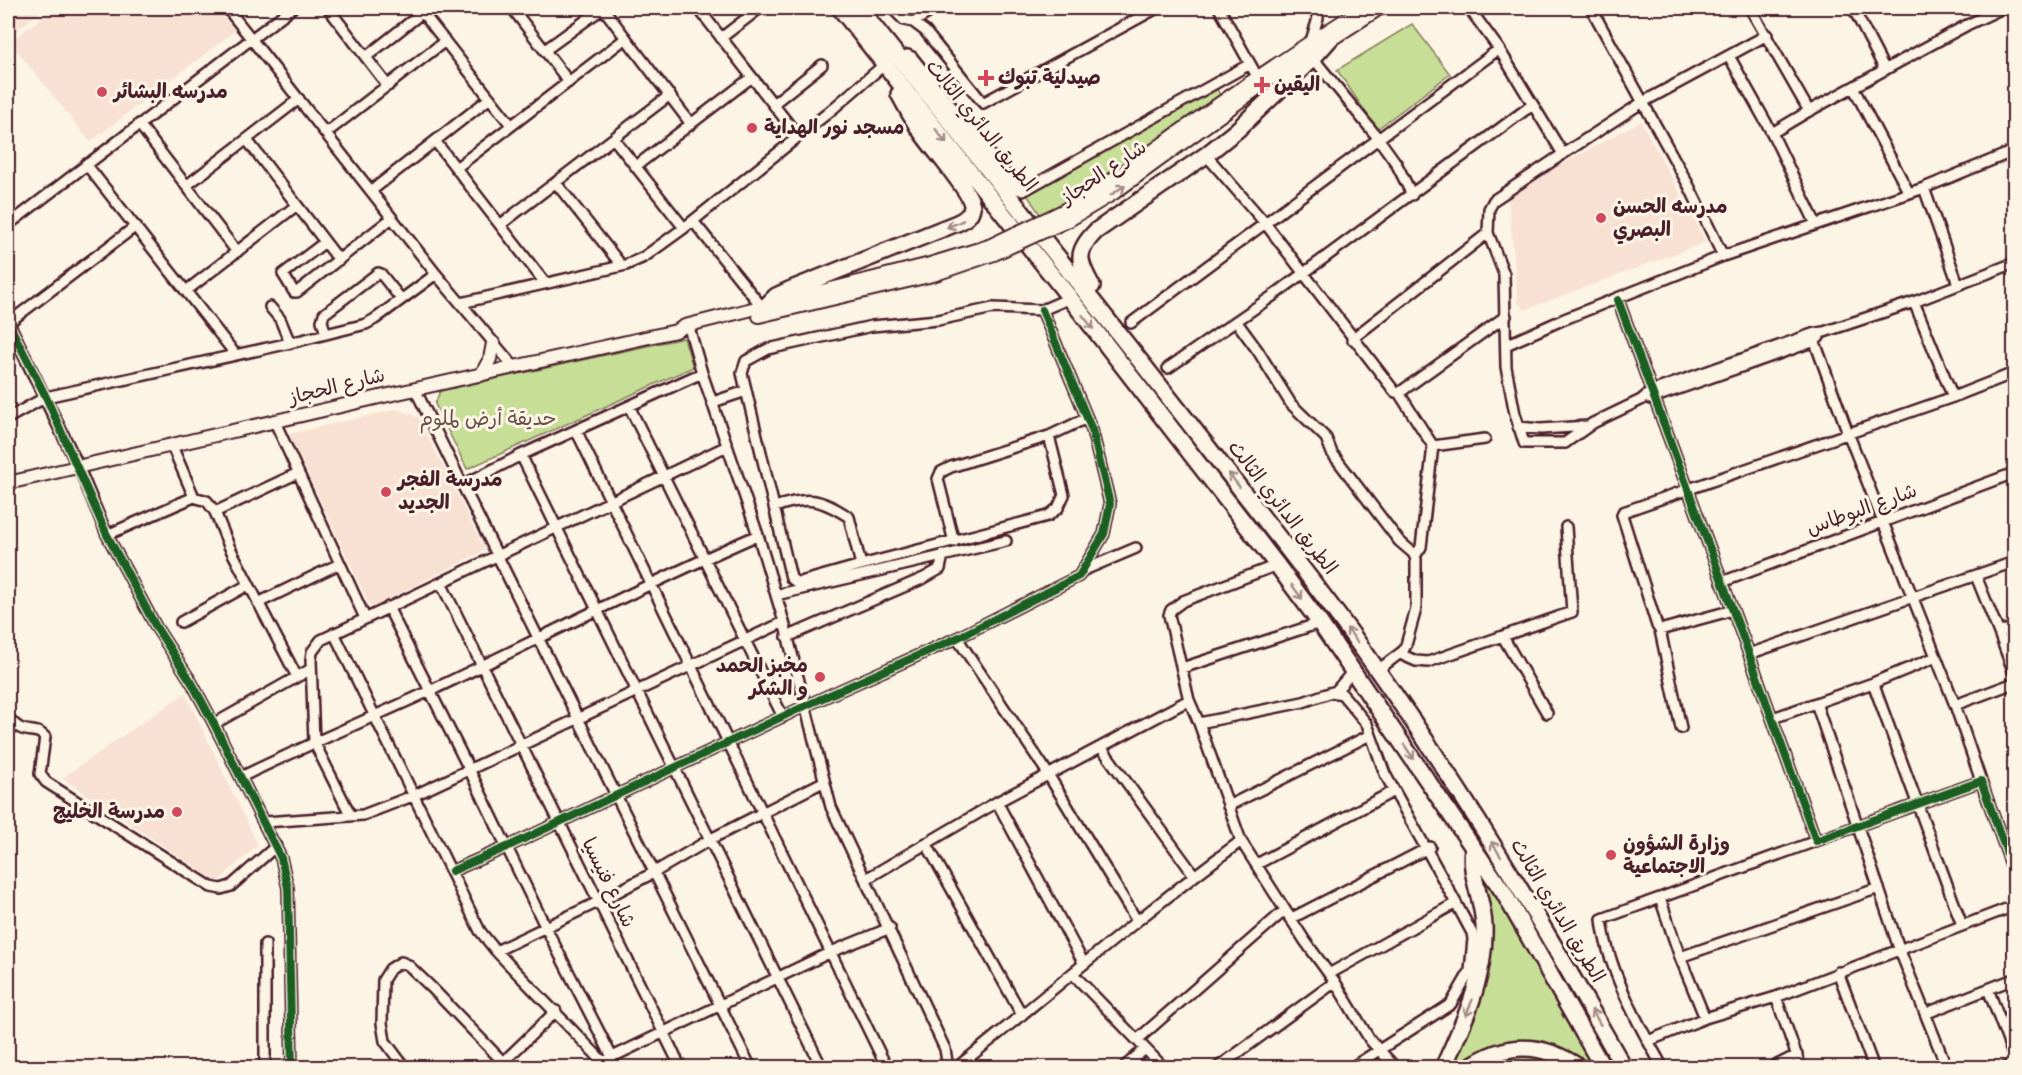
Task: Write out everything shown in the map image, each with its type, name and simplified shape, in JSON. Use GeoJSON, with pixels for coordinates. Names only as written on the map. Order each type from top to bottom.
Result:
{"type":"FeatureCollection","features":[{"type":"Feature","properties":{"kind":"highway","name":"الطريق الدائري الثالث"},"geometry":{"type":"LineString","coordinates":[[840,8],[1070,298],[1277,565],[1354,670],[1515,911],[1603,1068]]}},
{"type":"Feature","properties":{"kind":"highway","name":"الطريق الدائري الثالث"},"geometry":{"type":"LineString","coordinates":[[859,8],[1110,321],[1312,580],[1377,670],[1525,894],[1624,1068]]}},
{"type":"Feature","properties":{"kind":"highway"},"geometry":{"type":"LineString","coordinates":[[1110,321],[1082,268],[1080,254],[1085,242],[1096,231],[1206,155],[1237,130],[1329,40]]}},
{"type":"Feature","properties":{"kind":"highway"},"geometry":{"type":"LineString","coordinates":[[764,306],[776,296],[789,290],[957,223],[966,219],[970,213],[972,206],[970,199],[919,130],[888,68]]}},
{"type":"Feature","properties":{"kind":"highway"},"geometry":{"type":"LineString","coordinates":[[1443,1068],[1474,996],[1483,954],[1484,925],[1471,866],[1473,848]]}},
{"type":"Feature","properties":{"kind":"highway"},"geometry":{"type":"LineString","coordinates":[[1468,1068],[1492,1053],[1521,1047],[1536,1048],[1559,1055],[1580,1068]]}},
{"type":"Feature","properties":{"kind":"main road","name":"شارع الحجاز"},"geometry":{"type":"LineString","coordinates":[[1066,215],[1241,88],[1365,8]]}},
{"type":"Feature","properties":{"kind":"main road","name":"شارع الحجاز"},"geometry":{"type":"LineString","coordinates":[[675,331],[690,331],[933,275],[992,250],[1114,193],[1274,76],[1380,8]]}},
{"type":"Feature","properties":{"kind":"main road","name":"شارع الحجاز"},"geometry":{"type":"LineString","coordinates":[[8,483],[415,388],[675,331],[686,326],[764,306],[992,250]]}},
{"type":"Feature","properties":{"kind":"main road"},"geometry":{"type":"LineString","coordinates":[[481,375],[490,359],[493,343]]}},
{"type":"Feature","properties":{"kind":"street"},"geometry":{"type":"LineString","coordinates":[[227,8],[436,274],[514,367]]}},
{"type":"Feature","properties":{"kind":"street"},"geometry":{"type":"LineString","coordinates":[[8,225],[292,8]]}},
{"type":"Feature","properties":{"kind":"street"},"geometry":{"type":"LineString","coordinates":[[328,8],[388,86]]}},
{"type":"Feature","properties":{"kind":"street"},"geometry":{"type":"LineString","coordinates":[[512,8],[569,82]]}},
{"type":"Feature","properties":{"kind":"street"},"geometry":{"type":"LineString","coordinates":[[545,51],[603,8],[691,124]]}},
{"type":"Feature","properties":{"kind":"street"},"geometry":{"type":"LineString","coordinates":[[698,8],[798,136]]}},
{"type":"Feature","properties":{"kind":"street"},"geometry":{"type":"LineString","coordinates":[[721,38],[760,8]]}},
{"type":"Feature","properties":{"kind":"street"},"geometry":{"type":"LineString","coordinates":[[892,8],[904,20],[913,22],[931,38],[983,103],[1157,8]]}},
{"type":"Feature","properties":{"kind":"street"},"geometry":{"type":"LineString","coordinates":[[913,22],[937,8]]}},
{"type":"Feature","properties":{"kind":"street"},"geometry":{"type":"LineString","coordinates":[[1219,8],[1258,78]]}},
{"type":"Feature","properties":{"kind":"street"},"geometry":{"type":"LineString","coordinates":[[1311,41],[1318,18],[1314,8]]}},
{"type":"Feature","properties":{"kind":"street"},"geometry":{"type":"LineString","coordinates":[[1469,8],[1499,49],[1563,154]]}},
{"type":"Feature","properties":{"kind":"street"},"geometry":{"type":"LineString","coordinates":[[1591,8],[1689,186],[1724,256]]}},
{"type":"Feature","properties":{"kind":"street"},"geometry":{"type":"LineString","coordinates":[[1750,8],[1809,111]]}},
{"type":"Feature","properties":{"kind":"street"},"geometry":{"type":"LineString","coordinates":[[1853,8],[1885,70]]}},
{"type":"Feature","properties":{"kind":"street"},"geometry":{"type":"LineString","coordinates":[[1772,133],[1967,25],[2003,8]]}},
{"type":"Feature","properties":{"kind":"street"},"geometry":{"type":"LineString","coordinates":[[366,57],[425,10],[445,41],[511,126]]}},
{"type":"Feature","properties":{"kind":"street"},"geometry":{"type":"LineString","coordinates":[[1767,35],[1643,102],[1494,200],[1489,209],[1488,233],[1504,271],[1508,374],[1518,428],[1524,443],[1565,443],[1587,426],[1653,394],[1914,302],[2014,263]]}},
{"type":"Feature","properties":{"kind":"street"},"geometry":{"type":"LineString","coordinates":[[456,168],[626,38]]}},
{"type":"Feature","properties":{"kind":"street"},"geometry":{"type":"LineString","coordinates":[[326,133],[445,41]]}},
{"type":"Feature","properties":{"kind":"street"},"geometry":{"type":"LineString","coordinates":[[1131,323],[1499,49]]}},
{"type":"Feature","properties":{"kind":"street"},"geometry":{"type":"LineString","coordinates":[[899,57],[908,55],[912,57],[1018,189],[1023,191],[1250,64]]}},
{"type":"Feature","properties":{"kind":"street"},"geometry":{"type":"LineString","coordinates":[[1729,56],[1772,133],[1816,224]]}},
{"type":"Feature","properties":{"kind":"street"},"geometry":{"type":"LineString","coordinates":[[1313,58],[1378,138],[1396,163],[1412,195]]}},
{"type":"Feature","properties":{"kind":"street"},"geometry":{"type":"LineString","coordinates":[[773,104],[822,65]]}},
{"type":"Feature","properties":{"kind":"street"},"geometry":{"type":"LineString","coordinates":[[461,303],[622,266],[644,257],[888,68]]}},
{"type":"Feature","properties":{"kind":"street"},"geometry":{"type":"LineString","coordinates":[[636,166],[752,77]]}},
{"type":"Feature","properties":{"kind":"street"},"geometry":{"type":"LineString","coordinates":[[1853,87],[1910,193]]}},
{"type":"Feature","properties":{"kind":"street"},"geometry":{"type":"LineString","coordinates":[[500,225],[669,95]]}},
{"type":"Feature","properties":{"kind":"street"},"geometry":{"type":"LineString","coordinates":[[371,191],[489,98]]}},
{"type":"Feature","properties":{"kind":"street"},"geometry":{"type":"LineString","coordinates":[[186,186],[299,99]]}},
{"type":"Feature","properties":{"kind":"street"},"geometry":{"type":"LineString","coordinates":[[1168,368],[1412,195],[1532,105]]}},
{"type":"Feature","properties":{"kind":"street"},"geometry":{"type":"LineString","coordinates":[[139,124],[237,252]]}},
{"type":"Feature","properties":{"kind":"street"},"geometry":{"type":"LineString","coordinates":[[614,139],[684,228]]}},
{"type":"Feature","properties":{"kind":"street"},"geometry":{"type":"LineString","coordinates":[[247,140],[339,260]]}},
{"type":"Feature","properties":{"kind":"street"},"geometry":{"type":"LineString","coordinates":[[435,141],[545,283]]}},
{"type":"Feature","properties":{"kind":"street"},"geometry":{"type":"LineString","coordinates":[[1506,345],[1562,320],[1618,300],[1724,256],[1924,188],[2014,151]]}},
{"type":"Feature","properties":{"kind":"street"},"geometry":{"type":"LineString","coordinates":[[1206,155],[1265,223],[1352,339],[1395,392],[1399,393],[1433,446],[1421,547],[1415,556]]}},
{"type":"Feature","properties":{"kind":"street"},"geometry":{"type":"LineString","coordinates":[[86,164],[236,355]]}},
{"type":"Feature","properties":{"kind":"street"},"geometry":{"type":"LineString","coordinates":[[556,183],[622,266]]}},
{"type":"Feature","properties":{"kind":"street"},"geometry":{"type":"LineString","coordinates":[[1924,188],[1958,284]]}},
{"type":"Feature","properties":{"kind":"street"},"geometry":{"type":"LineString","coordinates":[[186,291],[297,204]]}},
{"type":"Feature","properties":{"kind":"street"},"geometry":{"type":"LineString","coordinates":[[325,242],[283,274],[294,292],[297,292],[392,218]]}},
{"type":"Feature","properties":{"kind":"street"},"geometry":{"type":"LineString","coordinates":[[693,221],[764,306]]}},
{"type":"Feature","properties":{"kind":"street"},"geometry":{"type":"LineString","coordinates":[[136,226],[8,322],[12,340],[46,397],[107,535],[156,627],[187,675],[214,724],[276,846],[286,873],[288,888],[292,1068]]}},
{"type":"Feature","properties":{"kind":"street"},"geometry":{"type":"LineString","coordinates":[[1352,339],[1488,233]]}},
{"type":"Feature","properties":{"kind":"street"},"geometry":{"type":"LineString","coordinates":[[326,334],[322,321],[324,314],[378,273],[401,299]]}},
{"type":"Feature","properties":{"kind":"street"},"geometry":{"type":"LineString","coordinates":[[8,418],[46,397],[366,324],[375,320],[436,274]]}},
{"type":"Feature","properties":{"kind":"street"},"geometry":{"type":"LineString","coordinates":[[1049,436],[1064,495],[1058,508],[1047,516],[797,583],[791,578],[742,373],[746,361],[768,349],[872,326],[938,320],[993,308],[1042,310],[1070,298]]}},
{"type":"Feature","properties":{"kind":"street"},"geometry":{"type":"LineString","coordinates":[[1618,300],[1773,718],[1816,841]]}},
{"type":"Feature","properties":{"kind":"street"},"geometry":{"type":"LineString","coordinates":[[1914,302],[1953,397]]}},
{"type":"Feature","properties":{"kind":"street"},"geometry":{"type":"LineString","coordinates":[[270,307],[280,319],[290,343]]}},
{"type":"Feature","properties":{"kind":"street"},"geometry":{"type":"LineString","coordinates":[[452,871],[805,706],[957,638],[1075,579],[1084,570],[1104,534],[1110,504],[1087,418],[1042,310]]}},
{"type":"Feature","properties":{"kind":"street"},"geometry":{"type":"LineString","coordinates":[[1399,393],[1506,316]]}},
{"type":"Feature","properties":{"kind":"street"},"geometry":{"type":"LineString","coordinates":[[1236,321],[1291,404],[1326,438],[1332,453],[1402,544],[1415,556],[1417,566],[1416,609],[1406,645],[1400,654],[1377,670]]}},
{"type":"Feature","properties":{"kind":"street"},"geometry":{"type":"LineString","coordinates":[[690,331],[702,373],[758,535],[784,622],[831,807],[890,928],[945,1049],[948,1068]]}},
{"type":"Feature","properties":{"kind":"street"},"geometry":{"type":"LineString","coordinates":[[1813,338],[1955,705],[2014,873]]}},
{"type":"Feature","properties":{"kind":"street"},"geometry":{"type":"LineString","coordinates":[[464,485],[521,455],[702,373]]}},
{"type":"Feature","properties":{"kind":"street"},"geometry":{"type":"LineString","coordinates":[[1681,728],[1660,630],[1622,513],[1953,397],[2014,373]]}},
{"type":"Feature","properties":{"kind":"street"},"geometry":{"type":"LineString","coordinates":[[415,388],[751,1068]]}},
{"type":"Feature","properties":{"kind":"street"},"geometry":{"type":"LineString","coordinates":[[712,402],[746,391]]}},
{"type":"Feature","properties":{"kind":"street"},"geometry":{"type":"LineString","coordinates":[[630,406],[783,717]]}},
{"type":"Feature","properties":{"kind":"street"},"geometry":{"type":"LineString","coordinates":[[954,542],[938,479],[941,472],[951,466],[1049,436],[1087,418]]}},
{"type":"Feature","properties":{"kind":"street"},"geometry":{"type":"LineString","coordinates":[[275,422],[365,618]]}},
{"type":"Feature","properties":{"kind":"street"},"geometry":{"type":"LineString","coordinates":[[1518,428],[1587,426]]}},
{"type":"Feature","properties":{"kind":"street"},"geometry":{"type":"LineString","coordinates":[[576,430],[609,501],[692,665],[727,744],[887,1068]]}},
{"type":"Feature","properties":{"kind":"street"},"geometry":{"type":"LineString","coordinates":[[1433,446],[1485,439]]}},
{"type":"Feature","properties":{"kind":"street"},"geometry":{"type":"LineString","coordinates":[[172,446],[194,497]]}},
{"type":"Feature","properties":{"kind":"street"},"geometry":{"type":"LineString","coordinates":[[351,816],[314,742],[312,652],[321,640],[727,446]]}},
{"type":"Feature","properties":{"kind":"street"},"geometry":{"type":"LineString","coordinates":[[521,455],[822,1068]]}},
{"type":"Feature","properties":{"kind":"street"},"geometry":{"type":"LineString","coordinates":[[215,512],[298,473]]}},
{"type":"Feature","properties":{"kind":"street","name":"شارع البوطاس"},"geometry":{"type":"LineString","coordinates":[[1722,582],[2014,473]]}},
{"type":"Feature","properties":{"kind":"street"},"geometry":{"type":"LineString","coordinates":[[107,535],[194,497],[207,501],[215,512],[248,585],[297,677]]}},
{"type":"Feature","properties":{"kind":"street"},"geometry":{"type":"LineString","coordinates":[[775,507],[795,500],[824,502],[849,517],[861,565]]}},
{"type":"Feature","properties":{"kind":"street"},"geometry":{"type":"LineString","coordinates":[[1400,654],[1416,661],[1428,662],[1570,614],[1573,610],[1566,527]]}},
{"type":"Feature","properties":{"kind":"street"},"geometry":{"type":"LineString","coordinates":[[241,777],[430,691],[705,558],[758,535]]}},
{"type":"Feature","properties":{"kind":"street"},"geometry":{"type":"LineString","coordinates":[[776,595],[1006,541]]}},
{"type":"Feature","properties":{"kind":"street"},"geometry":{"type":"LineString","coordinates":[[1402,544],[1421,547]]}},
{"type":"Feature","properties":{"kind":"street"},"geometry":{"type":"LineString","coordinates":[[1084,570],[1136,548]]}},
{"type":"Feature","properties":{"kind":"street"},"geometry":{"type":"LineString","coordinates":[[788,637],[924,578],[939,569],[944,555]]}},
{"type":"Feature","properties":{"kind":"street"},"geometry":{"type":"LineString","coordinates":[[1749,654],[2014,562]]}},
{"type":"Feature","properties":{"kind":"street"},"geometry":{"type":"LineString","coordinates":[[258,603],[339,564]]}},
{"type":"Feature","properties":{"kind":"street"},"geometry":{"type":"LineString","coordinates":[[1277,565],[1183,601],[1171,610],[1169,615],[1189,700],[1241,841],[1288,915],[1335,982],[1367,1037],[1396,1068]]}},
{"type":"Feature","properties":{"kind":"street"},"geometry":{"type":"LineString","coordinates":[[1976,576],[2014,673]]}},
{"type":"Feature","properties":{"kind":"street","name":"شارع فنيسيا"},"geometry":{"type":"LineString","coordinates":[[441,584],[681,1068]]}},
{"type":"Feature","properties":{"kind":"street"},"geometry":{"type":"LineString","coordinates":[[181,621],[248,585]]}},
{"type":"Feature","properties":{"kind":"street"},"geometry":{"type":"LineString","coordinates":[[388,607],[507,847],[608,1064]]}},
{"type":"Feature","properties":{"kind":"street"},"geometry":{"type":"LineString","coordinates":[[1660,630],[1733,610]]}},
{"type":"Feature","properties":{"kind":"street"},"geometry":{"type":"LineString","coordinates":[[265,822],[351,816],[382,808],[415,795],[784,622]]}},
{"type":"Feature","properties":{"kind":"street"},"geometry":{"type":"LineString","coordinates":[[1182,668],[1320,623]]}},
{"type":"Feature","properties":{"kind":"street"},"geometry":{"type":"LineString","coordinates":[[1999,633],[2014,627]]}},
{"type":"Feature","properties":{"kind":"street"},"geometry":{"type":"LineString","coordinates":[[333,633],[415,795],[474,920],[496,951],[608,1064]]}},
{"type":"Feature","properties":{"kind":"street"},"geometry":{"type":"LineString","coordinates":[[1503,637],[1547,713]]}},
{"type":"Feature","properties":{"kind":"street"},"geometry":{"type":"LineString","coordinates":[[957,638],[1048,776],[1137,921]]}},
{"type":"Feature","properties":{"kind":"street"},"geometry":{"type":"LineString","coordinates":[[1773,718],[1874,683],[1936,657]]}},
{"type":"Feature","properties":{"kind":"street"},"geometry":{"type":"LineString","coordinates":[[214,724],[311,669]]}},
{"type":"Feature","properties":{"kind":"street"},"geometry":{"type":"LineString","coordinates":[[1199,723],[1303,702],[1335,692],[1354,670]]}},
{"type":"Feature","properties":{"kind":"street"},"geometry":{"type":"LineString","coordinates":[[1874,683],[1962,925]]}},
{"type":"Feature","properties":{"kind":"street"},"geometry":{"type":"LineString","coordinates":[[1955,705],[2014,683]]}},
{"type":"Feature","properties":{"kind":"street"},"geometry":{"type":"LineString","coordinates":[[1335,692],[1349,700],[1367,724],[1378,757],[1394,791],[1429,848],[1473,936],[1469,974],[1448,1007],[1351,1068]]}},
{"type":"Feature","properties":{"kind":"street"},"geometry":{"type":"LineString","coordinates":[[866,879],[997,802],[1186,699],[1189,700]]}},
{"type":"Feature","properties":{"kind":"street"},"geometry":{"type":"LineString","coordinates":[[1816,703],[1900,951],[1927,1013],[1947,1068]]}},
{"type":"Feature","properties":{"kind":"street"},"geometry":{"type":"LineString","coordinates":[[1367,724],[1382,712]]}},
{"type":"Feature","properties":{"kind":"street"},"geometry":{"type":"LineString","coordinates":[[8,718],[22,729],[35,730],[45,737],[40,774],[46,782],[211,887],[221,889],[231,886],[276,846]]}},
{"type":"Feature","properties":{"kind":"street"},"geometry":{"type":"LineString","coordinates":[[1228,806],[1370,735]]}},
{"type":"Feature","properties":{"kind":"street"},"geometry":{"type":"LineString","coordinates":[[1101,747],[1194,875]]}},
{"type":"Feature","properties":{"kind":"street"},"geometry":{"type":"LineString","coordinates":[[1663,1068],[1624,993],[1611,956],[1603,918],[1981,781]]}},
{"type":"Feature","properties":{"kind":"street"},"geometry":{"type":"LineString","coordinates":[[496,951],[598,902],[711,839],[823,782]]}},
{"type":"Feature","properties":{"kind":"street"},"geometry":{"type":"LineString","coordinates":[[1257,864],[1394,791]]}},
{"type":"Feature","properties":{"kind":"street"},"geometry":{"type":"LineString","coordinates":[[997,802],[1084,964]]}},
{"type":"Feature","properties":{"kind":"street"},"geometry":{"type":"LineString","coordinates":[[956,1068],[1194,875],[1241,841]]}},
{"type":"Feature","properties":{"kind":"street"},"geometry":{"type":"LineString","coordinates":[[926,843],[1022,1015]]}},
{"type":"Feature","properties":{"kind":"street"},"geometry":{"type":"LineString","coordinates":[[1137,1040],[1288,915],[1429,848]]}},
{"type":"Feature","properties":{"kind":"street"},"geometry":{"type":"LineString","coordinates":[[1680,957],[1879,888]]}},
{"type":"Feature","properties":{"kind":"street"},"geometry":{"type":"LineString","coordinates":[[1660,898],[1680,957],[1706,1018]]}},
{"type":"Feature","properties":{"kind":"street"},"geometry":{"type":"LineString","coordinates":[[1329,974],[1456,903]]}},
{"type":"Feature","properties":{"kind":"street"},"geometry":{"type":"LineString","coordinates":[[1648,1041],[1706,1018],[1776,997],[2014,906]]}},
{"type":"Feature","properties":{"kind":"street"},"geometry":{"type":"LineString","coordinates":[[608,1064],[663,1032],[831,952],[890,928]]}},
{"type":"Feature","properties":{"kind":"street"},"geometry":{"type":"LineString","coordinates":[[265,944],[265,1068]]}},
{"type":"Feature","properties":{"kind":"street"},"geometry":{"type":"LineString","coordinates":[[405,1068],[385,1041],[382,1023],[383,980],[390,969],[400,962],[408,965],[432,988],[500,1065],[556,1011]]}},
{"type":"Feature","properties":{"kind":"street"},"geometry":{"type":"LineString","coordinates":[[1838,972],[1874,1068]]}},
{"type":"Feature","properties":{"kind":"street"},"geometry":{"type":"LineString","coordinates":[[1074,974],[1164,1068]]}},
{"type":"Feature","properties":{"kind":"street"},"geometry":{"type":"LineString","coordinates":[[1927,1013],[2014,979]]}},
{"type":"Feature","properties":{"kind":"street"},"geometry":{"type":"LineString","coordinates":[[1217,1068],[1335,982]]}},
{"type":"Feature","properties":{"kind":"street"},"geometry":{"type":"LineString","coordinates":[[1988,989],[2014,1057]]}},
{"type":"Feature","properties":{"kind":"street"},"geometry":{"type":"LineString","coordinates":[[1776,997],[1801,1068]]}},
{"type":"Feature","properties":{"kind":"street"},"geometry":{"type":"LineString","coordinates":[[1123,1068],[1145,1049]]}},
{"type":"Feature","properties":{"kind":"street"},"geometry":{"type":"LineString","coordinates":[[1771,1068],[1797,1055]]}},
{"type":"Feature","properties":{"kind":"street"},"geometry":{"type":"LineString","coordinates":[[2004,1068],[2014,1064]]}},
{"type":"Feature","properties":{"kind":"shaded area"},"geometry":{"type":"Polygon","coordinates":[[[8,8],[45,8],[8,37],[8,8]]]}},
{"type":"Feature","properties":{"kind":"shaded area","name":"مدرسه البشائر"},"geometry":{"type":"Polygon","coordinates":[[[54,8],[217,8],[235,31],[90,142],[10,42],[54,8]]]}},
{"type":"Feature","properties":{"kind":"shaded area","name":"مدرسه الحسن البصري"},"geometry":{"type":"Polygon","coordinates":[[[1641,121],[1706,242],[1525,310],[1518,303],[1508,194],[1641,121]]]}},
{"type":"Feature","properties":{"kind":"shaded area","name":"مدرسة الفجر الجديد"},"geometry":{"type":"Polygon","coordinates":[[[397,409],[418,417],[485,550],[371,608],[289,434],[397,409]]]}},
{"type":"Feature","properties":{"kind":"shaded area","name":"مدرسة الخليج"},"geometry":{"type":"Polygon","coordinates":[[[185,693],[258,845],[217,882],[62,778],[185,693]]]}},
{"type":"Feature","properties":{"kind":"green space"},"geometry":{"type":"Polygon","coordinates":[[[1412,24],[1450,74],[1377,129],[1337,70],[1412,24]]]}},
{"type":"Feature","properties":{"kind":"green space"},"geometry":{"type":"Polygon","coordinates":[[[1215,84],[1222,100],[1043,219],[1024,190],[1215,84]]]}},
{"type":"Feature","properties":{"kind":"green space","name":"حديقة أرض لملوم"},"geometry":{"type":"Polygon","coordinates":[[[684,338],[693,367],[467,469],[435,404],[440,391],[684,338]]]}},
{"type":"Feature","properties":{"kind":"green space"},"geometry":{"type":"Polygon","coordinates":[[[1474,852],[1601,1067],[1582,1067],[1521,1044],[1465,1067],[1445,1068],[1484,962],[1474,852]]]}},
{"type":"Feature","properties":{"kind":"green space"},"geometry":{"type":"Polygon","coordinates":[[[1523,1050],[1575,1068],[1471,1068],[1523,1050]]]}},
{"type":"Feature","properties":{"kind":"cycle path"},"geometry":{"type":"LineString","coordinates":[[1618,300],[1816,841],[1981,781],[2014,873]]}},
{"type":"Feature","properties":{"kind":"cycle path"},"geometry":{"type":"LineString","coordinates":[[452,871],[805,706],[957,638],[1079,576],[1104,534],[1110,504],[1092,430],[1042,310]]}},
{"type":"Feature","properties":{"kind":"cycle path"},"geometry":{"type":"LineString","coordinates":[[8,322],[46,397],[107,535],[156,627],[192,683],[281,858],[288,888],[292,1068]]}},
{"type":"Feature","properties":{"kind":"place","name":"صيدلية تبوك"},"geometry":{"type":"Point","coordinates":[986,78]}},
{"type":"Feature","properties":{"kind":"place","name":"اليقين"},"geometry":{"type":"Point","coordinates":[1262,85]}},
{"type":"Feature","properties":{"kind":"place","name":"مدرسه البشائر"},"geometry":{"type":"Point","coordinates":[102,92]}},
{"type":"Feature","properties":{"kind":"place","name":"مسجد نور الهداية"},"geometry":{"type":"Point","coordinates":[752,128]}},
{"type":"Feature","properties":{"kind":"place","name":"مدرسه الحسن البصري"},"geometry":{"type":"Point","coordinates":[1601,218]}},
{"type":"Feature","properties":{"kind":"place","name":"مدرسة الفجر الجديد"},"geometry":{"type":"Point","coordinates":[386,492]}},
{"type":"Feature","properties":{"kind":"place","name":"مخبز الحمد و الشكر"},"geometry":{"type":"Point","coordinates":[820,677]}},
{"type":"Feature","properties":{"kind":"place","name":"مدرسة الخليج"},"geometry":{"type":"Point","coordinates":[177,812]}},
{"type":"Feature","properties":{"kind":"place","name":"وزارة الشؤون الاجتماعية"},"geometry":{"type":"Point","coordinates":[1611,855]}}]}
